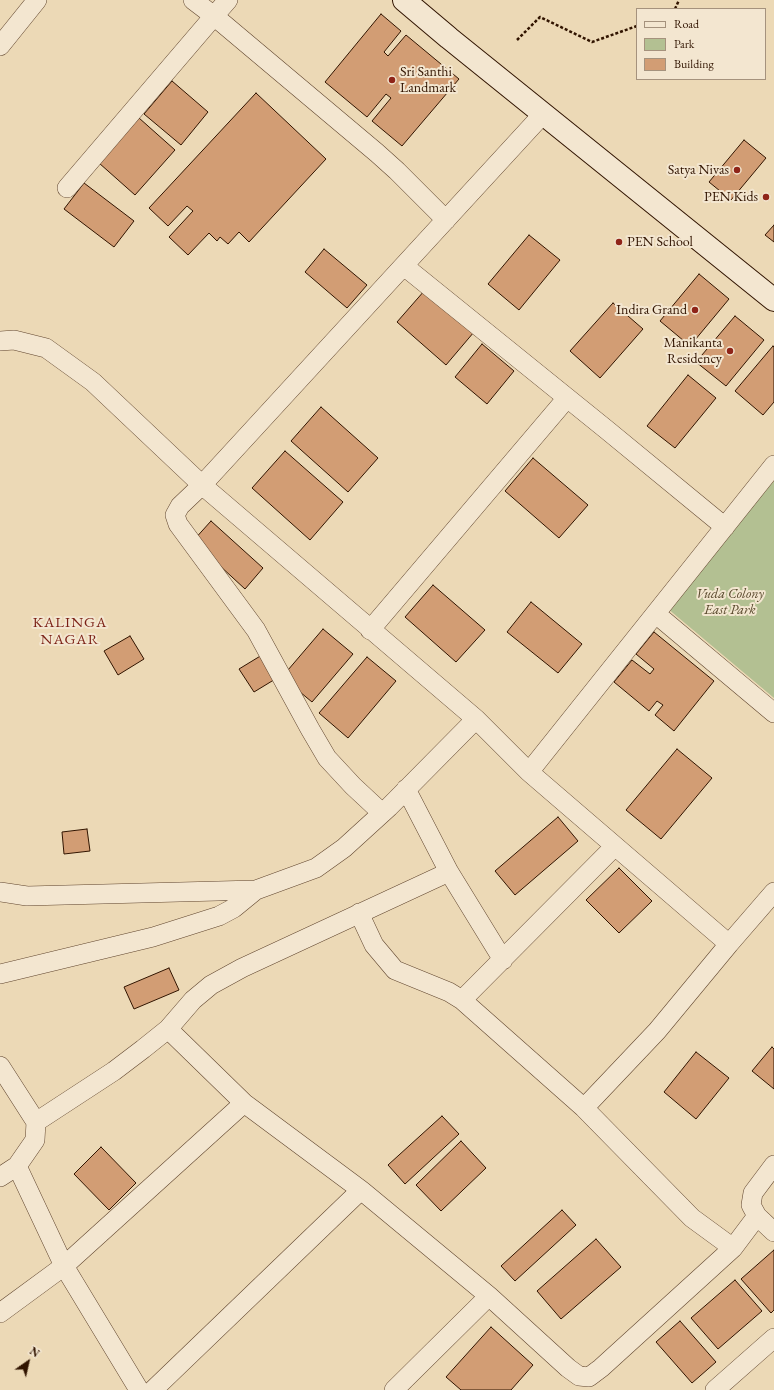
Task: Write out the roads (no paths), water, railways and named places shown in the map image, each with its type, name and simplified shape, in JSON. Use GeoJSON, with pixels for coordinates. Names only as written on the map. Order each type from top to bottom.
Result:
{"type":"FeatureCollection","features":[{"type":"Feature","properties":{"kind":"main road"},"geometry":{"type":"LineString","coordinates":[[404,0],[774,300]]}},
{"type":"Feature","properties":{"kind":"street"},"geometry":{"type":"LineString","coordinates":[[0,46],[37,0]]}},
{"type":"Feature","properties":{"kind":"street"},"geometry":{"type":"LineString","coordinates":[[193,0],[377,153],[446,220]]}},
{"type":"Feature","properties":{"kind":"street"},"geometry":{"type":"LineString","coordinates":[[67,188],[228,0]]}},
{"type":"Feature","properties":{"kind":"street"},"geometry":{"type":"LineString","coordinates":[[382,813],[353,786],[327,758],[256,630],[178,524],[175,515],[180,506],[202,485],[543,114]]}},
{"type":"Feature","properties":{"kind":"street"},"geometry":{"type":"LineString","coordinates":[[404,266],[724,527]]}},
{"type":"Feature","properties":{"kind":"street"},"geometry":{"type":"LineString","coordinates":[[0,341],[14,340],[46,348],[93,382],[202,485],[476,719],[529,772],[729,944]]}},
{"type":"Feature","properties":{"kind":"street"},"geometry":{"type":"LineString","coordinates":[[370,630],[567,398]]}},
{"type":"Feature","properties":{"kind":"street"},"geometry":{"type":"LineString","coordinates":[[529,772],[774,465]]}},
{"type":"Feature","properties":{"kind":"street"},"geometry":{"type":"LineString","coordinates":[[656,614],[774,713]]}},
{"type":"Feature","properties":{"kind":"street"},"geometry":{"type":"LineString","coordinates":[[0,892],[27,896],[256,890],[316,868],[344,848],[382,813],[476,719]]}},
{"type":"Feature","properties":{"kind":"street"},"geometry":{"type":"LineString","coordinates":[[406,789],[449,872],[503,960]]}},
{"type":"Feature","properties":{"kind":"street"},"geometry":{"type":"LineString","coordinates":[[462,1000],[615,846]]}},
{"type":"Feature","properties":{"kind":"street"},"geometry":{"type":"LineString","coordinates":[[36,1122],[114,1071],[168,1029],[194,1000],[211,985],[242,968],[449,872]]}},
{"type":"Feature","properties":{"kind":"street"},"geometry":{"type":"LineString","coordinates":[[0,974],[153,937],[219,916],[234,908],[256,890]]}},
{"type":"Feature","properties":{"kind":"street"},"geometry":{"type":"LineString","coordinates":[[584,1108],[657,1031],[774,892]]}},
{"type":"Feature","properties":{"kind":"street"},"geometry":{"type":"LineString","coordinates":[[359,913],[374,945],[395,970],[448,992],[462,1000],[584,1108],[692,1218],[733,1248]]}},
{"type":"Feature","properties":{"kind":"street"},"geometry":{"type":"LineString","coordinates":[[168,1029],[244,1103],[361,1190],[489,1296],[568,1368],[579,1376],[589,1377],[601,1368],[733,1248],[757,1216]]}},
{"type":"Feature","properties":{"kind":"street"},"geometry":{"type":"LineString","coordinates":[[0,1066],[36,1122],[35,1140],[17,1166],[0,1177]]}},
{"type":"Feature","properties":{"kind":"street"},"geometry":{"type":"LineString","coordinates":[[0,1313],[64,1266],[244,1103]]}},
{"type":"Feature","properties":{"kind":"street"},"geometry":{"type":"LineString","coordinates":[[774,1165],[753,1193],[751,1205],[757,1216],[774,1232]]}},
{"type":"Feature","properties":{"kind":"street"},"geometry":{"type":"LineString","coordinates":[[17,1166],[64,1266],[139,1390]]}},
{"type":"Feature","properties":{"kind":"street"},"geometry":{"type":"LineString","coordinates":[[153,1390],[361,1190]]}},
{"type":"Feature","properties":{"kind":"street"},"geometry":{"type":"LineString","coordinates":[[394,1390],[489,1296]]}},
{"type":"Feature","properties":{"kind":"street"},"geometry":{"type":"LineString","coordinates":[[715,1390],[774,1338]]}},
{"type":"Feature","properties":{"kind":"place","name":"Sri Santhi Landmark"},"geometry":{"type":"Point","coordinates":[392,80]}},
{"type":"Feature","properties":{"kind":"place","name":"Satya Nivas"},"geometry":{"type":"Point","coordinates":[737,170]}},
{"type":"Feature","properties":{"kind":"place","name":"PEN Kids"},"geometry":{"type":"Point","coordinates":[766,197]}},
{"type":"Feature","properties":{"kind":"place","name":"PEN School"},"geometry":{"type":"Point","coordinates":[619,242]}},
{"type":"Feature","properties":{"kind":"place","name":"Indira Grand"},"geometry":{"type":"Point","coordinates":[695,310]}},
{"type":"Feature","properties":{"kind":"place","name":"Manikanta Residency"},"geometry":{"type":"Point","coordinates":[730,351]}},
{"type":"Feature","properties":{"kind":"district","name":"KALINGA NAGAR"},"geometry":{"type":"Point","coordinates":[70,632]}},
{"type":"Feature","properties":{"kind":"park label","name":"Vuda Colony East Park"},"geometry":{"type":"Point","coordinates":[730,602]}}]}
